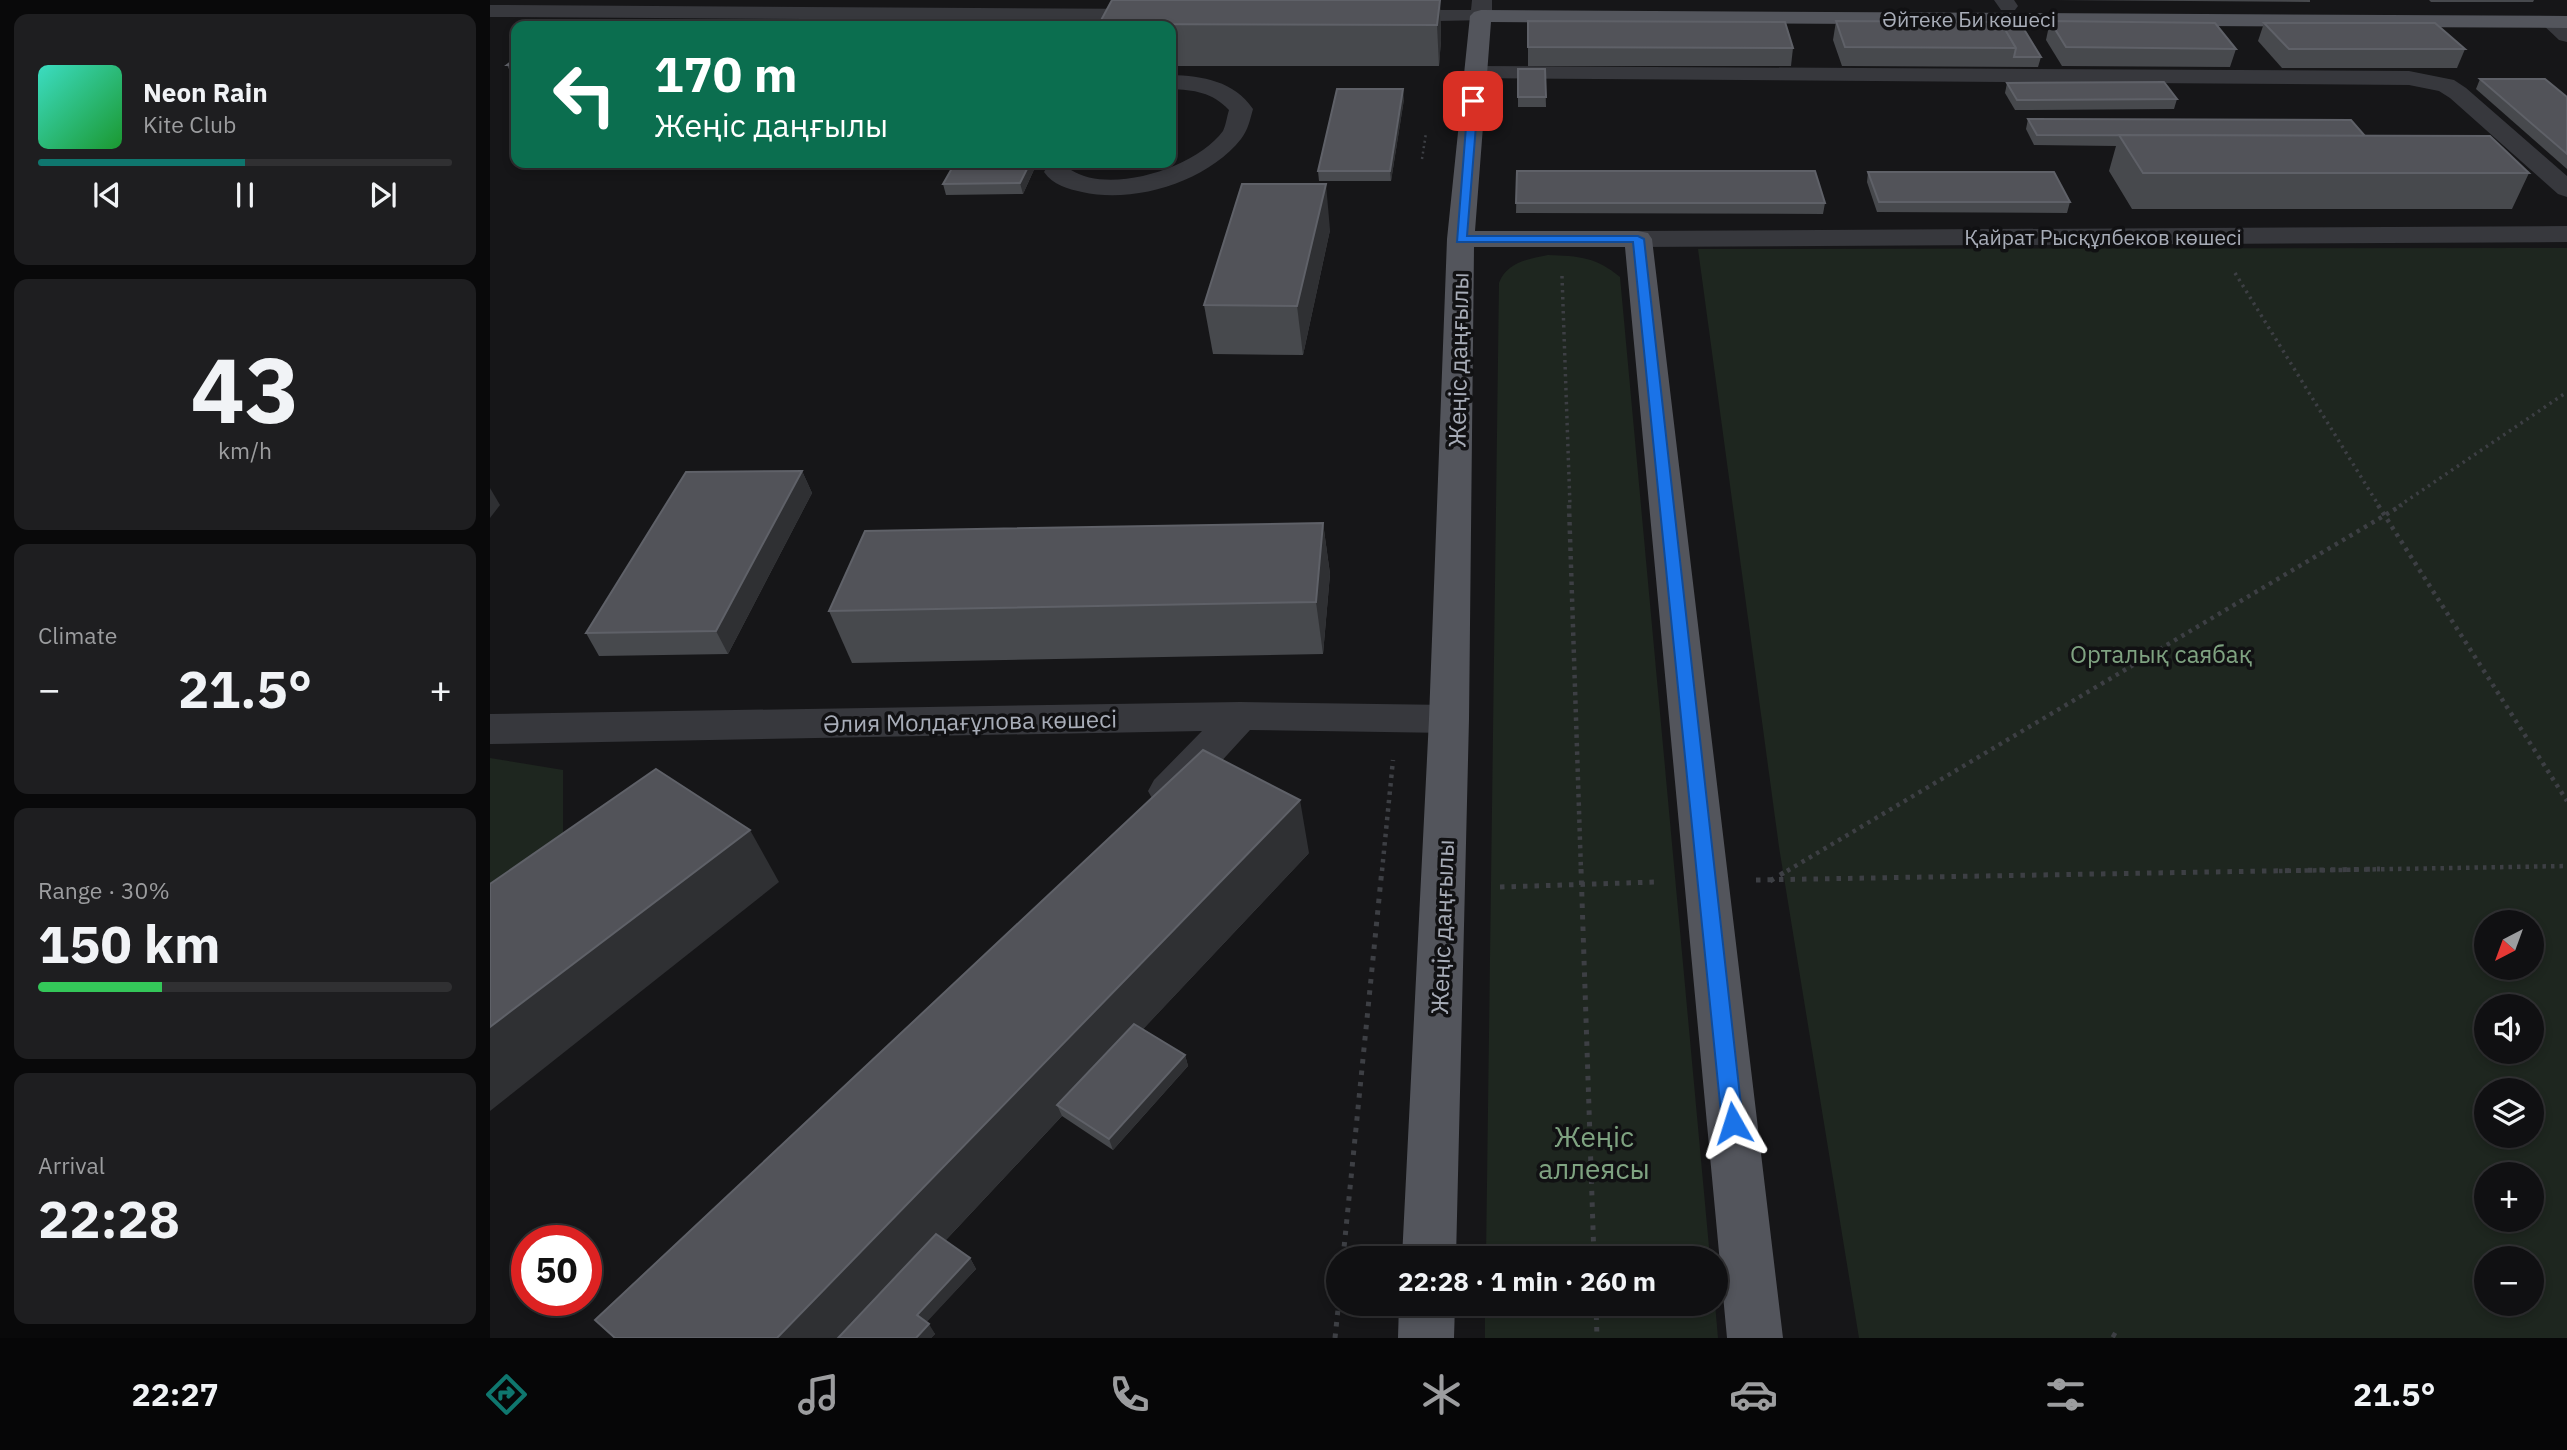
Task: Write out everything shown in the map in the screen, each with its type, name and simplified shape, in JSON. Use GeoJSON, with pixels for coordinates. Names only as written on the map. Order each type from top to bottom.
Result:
{"type":"FeatureCollection","features":[{"type":"Feature","properties":{"kind":"main road","name":"Әйтеке Би көшесі"},"geometry":{"type":"LineString","coordinates":[[1481,8],[2562,26]]}},
{"type":"Feature","properties":{"kind":"main road"},"geometry":{"type":"LineString","coordinates":[[1461,239],[1481,8]]}},
{"type":"Feature","properties":{"kind":"main road","name":"Жеңіс даңғылы"},"geometry":{"type":"LineString","coordinates":[[1429,1246],[1449,719],[1461,239],[1638,239]]}},
{"type":"Feature","properties":{"kind":"main road"},"geometry":{"type":"LineString","coordinates":[[1638,239],[1755,1338]]}},
{"type":"Feature","properties":{"kind":"main road"},"geometry":{"type":"LineString","coordinates":[[1426,1338],[1427,1316]]}},
{"type":"Feature","properties":{"kind":"street"},"geometry":{"type":"LineString","coordinates":[[490,11],[659,6],[1100,20],[1171,15]]}},
{"type":"Feature","properties":{"kind":"street","name":"Әйтеке Би көшесі"},"geometry":{"type":"LineString","coordinates":[[1362,16],[1481,8]]}},
{"type":"Feature","properties":{"kind":"street"},"geometry":{"type":"LineString","coordinates":[[1475,73],[2409,78],[2445,85],[2458,93],[2567,189]]}},
{"type":"Feature","properties":{"kind":"street"},"geometry":{"type":"LineString","coordinates":[[1058,168],[1057,172],[1077,183],[1112,188],[1163,180],[1201,161],[1234,133],[1241,109],[1228,93],[1199,83],[1176,82]]}},
{"type":"Feature","properties":{"kind":"street","name":"Қайрат Рысқұлбеков көшесі"},"geometry":{"type":"LineString","coordinates":[[1638,239],[2567,234]]}},
{"type":"Feature","properties":{"kind":"street"},"geometry":{"type":"LineString","coordinates":[[1140,820],[1240,716]]}},
{"type":"Feature","properties":{"kind":"street","name":"Әлия Молдағұлова көшесі"},"geometry":{"type":"LineString","coordinates":[[490,729],[1240,716],[1449,719]]}},
{"type":"Feature","properties":{"kind":"path"},"geometry":{"type":"LineString","coordinates":[[2213,236],[2385,516],[2567,801]]}},
{"type":"Feature","properties":{"kind":"path"},"geometry":{"type":"LineString","coordinates":[[1560,239],[1594,1246]]}},
{"type":"Feature","properties":{"kind":"path"},"geometry":{"type":"LineString","coordinates":[[1770,881],[2385,516],[2567,392]]}},
{"type":"Feature","properties":{"kind":"path"},"geometry":{"type":"LineString","coordinates":[[1747,880],[2567,866]]}},
{"type":"Feature","properties":{"kind":"path"},"geometry":{"type":"LineString","coordinates":[[1500,887],[1662,882]]}},
{"type":"Feature","properties":{"kind":"path"},"geometry":{"type":"LineString","coordinates":[[1335,1338],[1337,1316]]}},
{"type":"Feature","properties":{"kind":"path"},"geometry":{"type":"LineString","coordinates":[[1596,1316],[1597,1338]]}},
{"type":"Feature","properties":{"kind":"green space","name":"Орталық саябақ"},"geometry":{"type":"Polygon","coordinates":[[[2567,248],[2567,1338],[1859,1338],[1779,847],[1698,249],[2567,248]]]}},
{"type":"Feature","properties":{"kind":"green space","name":"Жеңіс аллеясы"},"geometry":{"type":"Polygon","coordinates":[[[1548,255],[1587,259],[1603,265],[1620,277],[1709,1246],[1486,1246],[1499,283],[1507,270],[1526,260],[1548,255]]]}},
{"type":"Feature","properties":{"kind":"green space"},"geometry":{"type":"Polygon","coordinates":[[[490,758],[563,770],[563,851],[490,937],[490,758]]]}},
{"type":"Feature","properties":{"kind":"green space"},"geometry":{"type":"Polygon","coordinates":[[[1485,1316],[1716,1316],[1718,1338],[1485,1338],[1485,1316]]]}},
{"type":"Feature","properties":{"kind":"building"},"geometry":{"type":"Polygon","coordinates":[[[1112,0],[1440,0],[1437,25],[1176,24],[1176,21],[1101,21],[1112,0]]]}},
{"type":"Feature","properties":{"kind":"building"},"geometry":{"type":"Polygon","coordinates":[[[1528,21],[1785,22],[1793,48],[1528,47],[1528,21]]]}},
{"type":"Feature","properties":{"kind":"building"},"geometry":{"type":"Polygon","coordinates":[[[1836,21],[2001,22],[2016,48],[1845,47],[1836,21]]]}},
{"type":"Feature","properties":{"kind":"building"},"geometry":{"type":"Polygon","coordinates":[[[2050,21],[2215,23],[2236,49],[2066,47],[2050,21]]]}},
{"type":"Feature","properties":{"kind":"building"},"geometry":{"type":"Polygon","coordinates":[[[2264,23],[2435,23],[2465,49],[2289,49],[2264,23]]]}},
{"type":"Feature","properties":{"kind":"building"},"geometry":{"type":"Polygon","coordinates":[[[2003,26],[2022,26],[2041,57],[2014,57],[2016,48],[2003,26]]]}},
{"type":"Feature","properties":{"kind":"building"},"geometry":{"type":"Polygon","coordinates":[[[1518,69],[1545,69],[1546,97],[1518,97],[1518,69]]]}},
{"type":"Feature","properties":{"kind":"building"},"geometry":{"type":"Polygon","coordinates":[[[2480,79],[2545,79],[2567,97],[2567,154],[2480,79]]]}},
{"type":"Feature","properties":{"kind":"building"},"geometry":{"type":"Polygon","coordinates":[[[2164,82],[2177,99],[2017,100],[2007,83],[2164,82]]]}},
{"type":"Feature","properties":{"kind":"building"},"geometry":{"type":"Polygon","coordinates":[[[1337,89],[1403,89],[1390,171],[1318,171],[1337,89]]]}},
{"type":"Feature","properties":{"kind":"building"},"geometry":{"type":"Polygon","coordinates":[[[2028,119],[2351,120],[2365,136],[2037,135],[2028,119]]]}},
{"type":"Feature","properties":{"kind":"building"},"geometry":{"type":"Polygon","coordinates":[[[2119,135],[2490,136],[2529,173],[2143,173],[2119,135]]]}},
{"type":"Feature","properties":{"kind":"building"},"geometry":{"type":"Polygon","coordinates":[[[952,168],[1028,168],[1020,183],[943,184],[952,168]]]}},
{"type":"Feature","properties":{"kind":"building"},"geometry":{"type":"Polygon","coordinates":[[[1517,171],[1815,171],[1825,203],[1516,203],[1517,171]]]}},
{"type":"Feature","properties":{"kind":"building"},"geometry":{"type":"Polygon","coordinates":[[[1868,172],[2054,172],[2070,202],[1879,202],[1868,172]]]}},
{"type":"Feature","properties":{"kind":"building"},"geometry":{"type":"Polygon","coordinates":[[[1242,184],[1326,184],[1297,306],[1204,305],[1242,184]]]}},
{"type":"Feature","properties":{"kind":"building"},"geometry":{"type":"Polygon","coordinates":[[[802,471],[716,631],[586,633],[686,472],[802,471]]]}},
{"type":"Feature","properties":{"kind":"building"},"geometry":{"type":"Polygon","coordinates":[[[1323,523],[1316,602],[829,611],[865,531],[1323,523]]]}},
{"type":"Feature","properties":{"kind":"building"},"geometry":{"type":"Polygon","coordinates":[[[1203,750],[1300,800],[777,1338],[615,1338],[595,1320],[1203,750]]]}},
{"type":"Feature","properties":{"kind":"building"},"geometry":{"type":"Polygon","coordinates":[[[656,769],[750,830],[490,1027],[490,884],[656,769]]]}},
{"type":"Feature","properties":{"kind":"building"},"geometry":{"type":"Polygon","coordinates":[[[1134,1024],[1185,1055],[1109,1139],[1057,1105],[1134,1024]]]}},
{"type":"Feature","properties":{"kind":"building"},"geometry":{"type":"Polygon","coordinates":[[[936,1234],[970,1258],[917,1315],[929,1324],[916,1338],[838,1338],[936,1234]]]}},
{"type":"Feature","properties":{"kind":"route"},"geometry":{"type":"LineString","coordinates":[[1473,101],[1461,239],[1638,239],[1733,1123]]}}]}
